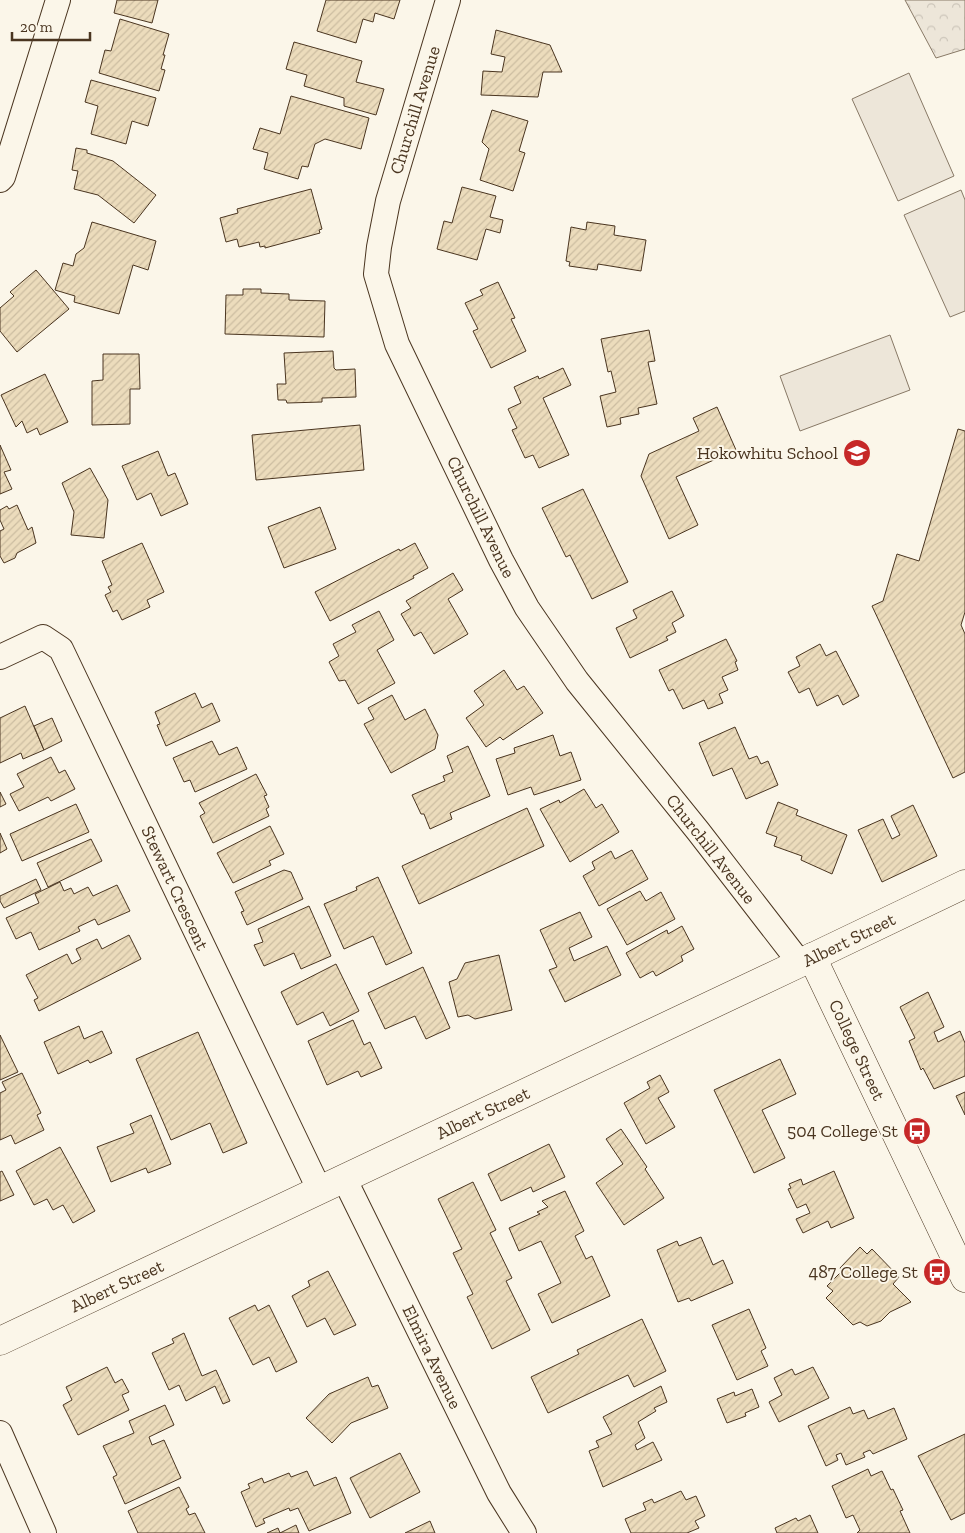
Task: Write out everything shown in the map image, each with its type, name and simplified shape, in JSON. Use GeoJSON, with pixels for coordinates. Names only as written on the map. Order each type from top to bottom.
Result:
{"type":"FeatureCollection","features":[{"type":"Feature","properties":{"kind":"main road","name":"Albert Street"},"geometry":{"type":"LineString","coordinates":[[0,1341],[965,884]]}},
{"type":"Feature","properties":{"kind":"main road","name":"College Street"},"geometry":{"type":"LineString","coordinates":[[806,960],[965,1278]]}},
{"type":"Feature","properties":{"kind":"street"},"geometry":{"type":"LineString","coordinates":[[0,180],[3,177],[58,0]]}},
{"type":"Feature","properties":{"kind":"street","name":"Churchill Avenue"},"geometry":{"type":"LineString","coordinates":[[448,0],[388,201],[379,247],[376,274],[397,344],[501,560],[527,608],[577,681],[709,846],[806,960]]}},
{"type":"Feature","properties":{"kind":"street","name":"Stewart Crescent"},"geometry":{"type":"LineString","coordinates":[[0,657],[43,637],[61,649],[319,1189]]}},
{"type":"Feature","properties":{"kind":"street","name":"Elmira Avenue"},"geometry":{"type":"LineString","coordinates":[[344,1178],[499,1493],[524,1533]]}},
{"type":"Feature","properties":{"kind":"street"},"geometry":{"type":"LineString","coordinates":[[0,1433],[44,1533]]}},
{"type":"Feature","properties":{"kind":"green space"},"geometry":{"type":"Polygon","coordinates":[[[905,0],[965,0],[965,49],[936,58],[905,0]]]}},
{"type":"Feature","properties":{"kind":"green space"},"geometry":{"type":"Polygon","coordinates":[[[909,73],[954,176],[898,201],[852,99],[909,73]]]}},
{"type":"Feature","properties":{"kind":"green space"},"geometry":{"type":"Polygon","coordinates":[[[961,190],[965,200],[965,311],[950,317],[904,215],[961,190]]]}},
{"type":"Feature","properties":{"kind":"green space"},"geometry":{"type":"Polygon","coordinates":[[[890,335],[910,390],[800,431],[780,376],[890,335]]]}},
{"type":"Feature","properties":{"kind":"building"},"geometry":{"type":"Polygon","coordinates":[[[117,0],[158,0],[152,23],[114,13],[117,0]]]}},
{"type":"Feature","properties":{"kind":"building"},"geometry":{"type":"Polygon","coordinates":[[[326,0],[400,0],[394,19],[375,13],[373,22],[363,19],[356,43],[317,31],[326,0]]]}},
{"type":"Feature","properties":{"kind":"building"},"geometry":{"type":"Polygon","coordinates":[[[120,19],[169,34],[161,69],[165,70],[159,91],[99,73],[105,50],[111,51],[120,19]]]}},
{"type":"Feature","properties":{"kind":"building"},"geometry":{"type":"Polygon","coordinates":[[[496,30],[550,45],[562,72],[543,72],[538,97],[481,95],[483,71],[502,72],[505,57],[491,54],[496,30]]]}},
{"type":"Feature","properties":{"kind":"building"},"geometry":{"type":"Polygon","coordinates":[[[294,42],[362,61],[356,82],[384,89],[376,115],[344,106],[344,98],[304,86],[307,75],[286,69],[294,42]]]}},
{"type":"Feature","properties":{"kind":"building"},"geometry":{"type":"Polygon","coordinates":[[[91,80],[156,98],[148,126],[132,121],[126,144],[91,134],[98,106],[85,102],[91,80]]]}},
{"type":"Feature","properties":{"kind":"building"},"geometry":{"type":"Polygon","coordinates":[[[291,96],[369,118],[361,149],[325,139],[315,144],[308,167],[302,166],[298,179],[264,169],[268,153],[253,149],[260,128],[280,134],[291,96]]]}},
{"type":"Feature","properties":{"kind":"building"},"geometry":{"type":"Polygon","coordinates":[[[492,110],[528,121],[519,151],[525,153],[513,191],[480,180],[489,149],[482,142],[492,110]]]}},
{"type":"Feature","properties":{"kind":"building"},"geometry":{"type":"Polygon","coordinates":[[[76,148],[87,150],[87,153],[113,161],[156,195],[134,223],[98,195],[74,189],[78,171],[72,170],[76,148]]]}},
{"type":"Feature","properties":{"kind":"building"},"geometry":{"type":"Polygon","coordinates":[[[462,187],[496,196],[490,217],[503,220],[500,233],[486,229],[477,260],[437,249],[444,221],[452,223],[462,187]]]}},
{"type":"Feature","properties":{"kind":"building"},"geometry":{"type":"Polygon","coordinates":[[[311,189],[322,229],[319,230],[320,233],[265,248],[265,246],[260,247],[259,242],[239,247],[237,239],[226,242],[220,218],[238,213],[237,209],[311,189]]]}},
{"type":"Feature","properties":{"kind":"building"},"geometry":{"type":"Polygon","coordinates":[[[92,222],[156,241],[148,270],[133,265],[119,314],[74,302],[75,296],[55,290],[63,263],[73,266],[76,254],[84,248],[92,222]]]}},
{"type":"Feature","properties":{"kind":"building"},"geometry":{"type":"Polygon","coordinates":[[[587,222],[615,226],[614,235],[646,240],[641,271],[598,264],[597,270],[569,266],[570,262],[566,261],[571,227],[586,230],[587,222]]]}},
{"type":"Feature","properties":{"kind":"building"},"geometry":{"type":"Polygon","coordinates":[[[36,270],[69,309],[17,352],[0,331],[0,308],[14,296],[10,292],[36,270]]]}},
{"type":"Feature","properties":{"kind":"building"},"geometry":{"type":"Polygon","coordinates":[[[498,282],[515,318],[511,319],[526,351],[491,368],[473,331],[478,329],[465,303],[483,295],[480,290],[498,282]]]}},
{"type":"Feature","properties":{"kind":"building"},"geometry":{"type":"Polygon","coordinates":[[[243,289],[261,289],[261,293],[289,294],[289,300],[325,301],[324,337],[225,334],[226,295],[243,295],[243,289]]]}},
{"type":"Feature","properties":{"kind":"building"},"geometry":{"type":"Polygon","coordinates":[[[649,330],[655,361],[648,362],[657,404],[638,408],[639,414],[620,418],[621,424],[607,427],[600,396],[616,392],[611,371],[608,372],[601,339],[649,330]]]}},
{"type":"Feature","properties":{"kind":"building"},"geometry":{"type":"Polygon","coordinates":[[[333,351],[334,368],[336,370],[355,369],[356,397],[322,398],[322,402],[287,403],[286,400],[278,400],[277,384],[286,384],[284,353],[333,351]]]}},
{"type":"Feature","properties":{"kind":"building"},"geometry":{"type":"Polygon","coordinates":[[[103,354],[139,354],[140,389],[130,389],[130,424],[92,425],[92,381],[103,380],[103,354]]]}},
{"type":"Feature","properties":{"kind":"building"},"geometry":{"type":"Polygon","coordinates":[[[563,368],[571,385],[543,398],[569,455],[539,468],[533,455],[525,458],[512,430],[517,428],[508,409],[521,403],[514,387],[538,376],[539,379],[563,368]]]}},
{"type":"Feature","properties":{"kind":"building"},"geometry":{"type":"Polygon","coordinates":[[[45,374],[68,422],[40,435],[37,428],[27,433],[22,421],[16,427],[1,395],[45,374]]]}},
{"type":"Feature","properties":{"kind":"building"},"geometry":{"type":"Polygon","coordinates":[[[717,407],[736,450],[676,477],[698,525],[669,539],[641,476],[649,454],[699,431],[693,418],[717,407]]]}},
{"type":"Feature","properties":{"kind":"building"},"geometry":{"type":"Polygon","coordinates":[[[360,425],[364,470],[256,480],[252,435],[360,425]]]}},
{"type":"Feature","properties":{"kind":"building"},"geometry":{"type":"Polygon","coordinates":[[[958,429],[965,431],[965,612],[961,625],[965,634],[965,772],[953,778],[872,606],[883,601],[897,554],[919,561],[958,429]]]}},
{"type":"Feature","properties":{"kind":"building"},"geometry":{"type":"Polygon","coordinates":[[[0,445],[11,470],[4,472],[12,489],[0,494],[0,445]]]}},
{"type":"Feature","properties":{"kind":"building"},"geometry":{"type":"Polygon","coordinates":[[[158,451],[168,476],[175,473],[188,504],[161,516],[151,493],[137,500],[122,466],[158,451]]]}},
{"type":"Feature","properties":{"kind":"building"},"geometry":{"type":"Polygon","coordinates":[[[90,468],[108,500],[104,538],[71,535],[74,512],[62,483],[90,468]]]}},
{"type":"Feature","properties":{"kind":"building"},"geometry":{"type":"Polygon","coordinates":[[[583,489],[628,582],[592,599],[570,555],[566,557],[542,508],[583,489]]]}},
{"type":"Feature","properties":{"kind":"building"},"geometry":{"type":"Polygon","coordinates":[[[17,505],[28,530],[32,527],[36,543],[17,553],[15,558],[4,563],[0,556],[0,531],[4,529],[0,520],[0,510],[7,506],[9,509],[17,505]]]}},
{"type":"Feature","properties":{"kind":"building"},"geometry":{"type":"Polygon","coordinates":[[[320,507],[336,549],[284,568],[268,527],[320,507]]]}},
{"type":"Feature","properties":{"kind":"building"},"geometry":{"type":"Polygon","coordinates":[[[142,543],[164,592],[147,600],[150,607],[122,620],[117,610],[113,612],[105,595],[111,592],[108,587],[112,585],[102,561],[142,543]]]}},
{"type":"Feature","properties":{"kind":"building"},"geometry":{"type":"Polygon","coordinates":[[[415,543],[428,568],[413,576],[414,578],[330,621],[315,592],[399,549],[400,551],[415,543]]]}},
{"type":"Feature","properties":{"kind":"building"},"geometry":{"type":"Polygon","coordinates":[[[453,573],[463,590],[448,599],[468,634],[434,654],[421,632],[414,636],[401,614],[411,608],[406,601],[453,573]]]}},
{"type":"Feature","properties":{"kind":"building"},"geometry":{"type":"Polygon","coordinates":[[[672,591],[684,616],[672,623],[676,632],[666,637],[668,640],[630,658],[616,628],[637,618],[633,610],[672,591]]]}},
{"type":"Feature","properties":{"kind":"building"},"geometry":{"type":"Polygon","coordinates":[[[379,611],[394,640],[377,650],[395,683],[358,704],[345,680],[339,681],[329,662],[339,656],[333,644],[356,632],[352,625],[379,611]]]}},
{"type":"Feature","properties":{"kind":"building"},"geometry":{"type":"Polygon","coordinates":[[[726,639],[737,661],[735,662],[738,670],[722,677],[728,690],[719,694],[723,703],[708,709],[704,700],[683,709],[673,689],[669,691],[659,670],[726,639]]]}},
{"type":"Feature","properties":{"kind":"building"},"geometry":{"type":"Polygon","coordinates":[[[820,644],[826,656],[836,651],[859,696],[843,705],[838,695],[817,706],[809,688],[799,693],[788,672],[800,666],[796,657],[820,644]]]}},
{"type":"Feature","properties":{"kind":"building"},"geometry":{"type":"Polygon","coordinates":[[[504,670],[517,690],[524,686],[543,713],[503,740],[500,737],[486,747],[466,718],[484,705],[474,691],[504,670]]]}},
{"type":"Feature","properties":{"kind":"building"},"geometry":{"type":"Polygon","coordinates":[[[195,693],[202,708],[212,703],[220,721],[166,746],[157,725],[160,724],[155,712],[195,693]]]}},
{"type":"Feature","properties":{"kind":"building"},"geometry":{"type":"Polygon","coordinates":[[[392,695],[405,720],[425,709],[438,735],[435,749],[391,773],[364,724],[374,719],[368,708],[392,695]]]}},
{"type":"Feature","properties":{"kind":"building"},"geometry":{"type":"Polygon","coordinates":[[[25,706],[44,750],[23,759],[21,753],[0,763],[0,718],[25,706]]]}},
{"type":"Feature","properties":{"kind":"building"},"geometry":{"type":"Polygon","coordinates":[[[52,718],[62,741],[44,750],[34,726],[52,718]]]}},
{"type":"Feature","properties":{"kind":"building"},"geometry":{"type":"Polygon","coordinates":[[[735,727],[749,759],[757,756],[761,764],[768,761],[778,785],[746,799],[732,768],[713,776],[699,743],[735,727]]]}},
{"type":"Feature","properties":{"kind":"building"},"geometry":{"type":"Polygon","coordinates":[[[553,735],[560,756],[571,752],[581,780],[534,795],[531,787],[508,795],[496,759],[515,753],[514,748],[553,735]]]}},
{"type":"Feature","properties":{"kind":"building"},"geometry":{"type":"Polygon","coordinates":[[[212,741],[219,755],[237,747],[247,769],[195,792],[190,780],[184,782],[173,758],[212,741]]]}},
{"type":"Feature","properties":{"kind":"building"},"geometry":{"type":"Polygon","coordinates":[[[468,746],[490,796],[450,813],[452,819],[430,829],[424,814],[421,814],[412,795],[445,781],[443,776],[453,772],[447,756],[468,746]]]}},
{"type":"Feature","properties":{"kind":"building"},"geometry":{"type":"Polygon","coordinates":[[[51,757],[59,773],[65,770],[75,789],[51,801],[48,797],[19,811],[10,794],[24,787],[17,774],[51,757]]]}},
{"type":"Feature","properties":{"kind":"building"},"geometry":{"type":"Polygon","coordinates":[[[256,774],[267,795],[264,796],[269,807],[266,809],[269,816],[213,843],[200,816],[205,813],[199,803],[256,774]]]}},
{"type":"Feature","properties":{"kind":"building"},"geometry":{"type":"Polygon","coordinates":[[[584,789],[596,808],[602,804],[619,832],[570,862],[540,809],[559,800],[560,803],[584,789]]]}},
{"type":"Feature","properties":{"kind":"building"},"geometry":{"type":"Polygon","coordinates":[[[0,792],[6,804],[0,807],[0,792]]]}},
{"type":"Feature","properties":{"kind":"building"},"geometry":{"type":"Polygon","coordinates":[[[778,802],[798,810],[796,815],[847,835],[832,874],[801,860],[802,856],[774,846],[777,837],[766,833],[778,802]]]}},
{"type":"Feature","properties":{"kind":"building"},"geometry":{"type":"Polygon","coordinates":[[[76,804],[89,832],[22,861],[10,834],[76,804]]]}},
{"type":"Feature","properties":{"kind":"building"},"geometry":{"type":"Polygon","coordinates":[[[913,805],[937,856],[882,882],[858,830],[883,819],[892,839],[900,835],[891,816],[913,805]]]}},
{"type":"Feature","properties":{"kind":"building"},"geometry":{"type":"Polygon","coordinates":[[[527,808],[544,846],[419,904],[402,866],[527,808]]]}},
{"type":"Feature","properties":{"kind":"building"},"geometry":{"type":"Polygon","coordinates":[[[270,826],[284,854],[269,861],[271,865],[233,883],[217,853],[270,826]]]}},
{"type":"Feature","properties":{"kind":"building"},"geometry":{"type":"Polygon","coordinates":[[[0,833],[7,849],[0,853],[0,833]]]}},
{"type":"Feature","properties":{"kind":"building"},"geometry":{"type":"Polygon","coordinates":[[[91,839],[102,861],[48,887],[37,863],[91,839]]]}},
{"type":"Feature","properties":{"kind":"building"},"geometry":{"type":"Polygon","coordinates":[[[632,850],[648,879],[599,906],[583,876],[595,869],[592,862],[611,851],[615,859],[632,850]]]}},
{"type":"Feature","properties":{"kind":"building"},"geometry":{"type":"Polygon","coordinates":[[[284,870],[291,872],[303,899],[247,925],[241,912],[244,911],[235,892],[284,870]]]}},
{"type":"Feature","properties":{"kind":"building"},"geometry":{"type":"Polygon","coordinates":[[[378,877],[412,953],[386,965],[373,936],[344,949],[324,904],[357,890],[356,887],[378,877]]]}},
{"type":"Feature","properties":{"kind":"building"},"geometry":{"type":"Polygon","coordinates":[[[36,879],[41,890],[4,908],[0,901],[0,896],[36,879]]]}},
{"type":"Feature","properties":{"kind":"building"},"geometry":{"type":"Polygon","coordinates":[[[60,882],[64,891],[71,888],[74,894],[88,887],[93,896],[117,885],[130,911],[98,925],[95,919],[78,927],[80,931],[39,950],[31,932],[16,939],[6,918],[39,903],[35,894],[60,882]]]}},
{"type":"Feature","properties":{"kind":"building"},"geometry":{"type":"Polygon","coordinates":[[[640,891],[646,901],[661,892],[675,919],[627,945],[607,909],[640,891]]]}},
{"type":"Feature","properties":{"kind":"building"},"geometry":{"type":"Polygon","coordinates":[[[309,906],[331,956],[301,969],[294,953],[264,966],[254,945],[263,942],[258,929],[309,906]]]}},
{"type":"Feature","properties":{"kind":"building"},"geometry":{"type":"Polygon","coordinates":[[[580,912],[592,937],[569,948],[574,961],[607,946],[621,975],[565,1002],[549,970],[557,967],[540,930],[580,912]]]}},
{"type":"Feature","properties":{"kind":"building"},"geometry":{"type":"Polygon","coordinates":[[[682,926],[694,949],[681,956],[683,961],[656,976],[653,971],[640,978],[626,953],[667,930],[668,934],[682,926]]]}},
{"type":"Feature","properties":{"kind":"building"},"geometry":{"type":"Polygon","coordinates":[[[129,935],[141,959],[39,1011],[34,1000],[38,998],[26,975],[67,954],[72,964],[81,959],[76,949],[97,939],[102,949],[129,935]]]}},
{"type":"Feature","properties":{"kind":"building"},"geometry":{"type":"Polygon","coordinates":[[[499,955],[512,1010],[475,1019],[468,1015],[458,1017],[449,982],[457,979],[465,963],[499,955]]]}},
{"type":"Feature","properties":{"kind":"building"},"geometry":{"type":"Polygon","coordinates":[[[336,964],[359,1011],[330,1026],[323,1012],[297,1025],[281,992],[336,964]]]}},
{"type":"Feature","properties":{"kind":"building"},"geometry":{"type":"Polygon","coordinates":[[[423,967],[450,1028],[426,1039],[415,1016],[385,1029],[368,993],[423,967]]]}},
{"type":"Feature","properties":{"kind":"building"},"geometry":{"type":"Polygon","coordinates":[[[928,992],[944,1027],[934,1032],[938,1042],[960,1031],[965,1043],[965,1076],[934,1089],[923,1068],[921,1070],[909,1041],[915,1038],[900,1007],[928,992]]]}},
{"type":"Feature","properties":{"kind":"building"},"geometry":{"type":"Polygon","coordinates":[[[353,1020],[364,1045],[370,1042],[382,1068],[361,1077],[358,1071],[327,1085],[308,1041],[353,1020]]]}},
{"type":"Feature","properties":{"kind":"building"},"geometry":{"type":"Polygon","coordinates":[[[79,1026],[84,1039],[102,1031],[112,1053],[90,1063],[88,1060],[58,1074],[44,1042],[79,1026]]]}},
{"type":"Feature","properties":{"kind":"building"},"geometry":{"type":"Polygon","coordinates":[[[198,1032],[247,1143],[223,1153],[210,1123],[171,1140],[136,1059],[198,1032]]]}},
{"type":"Feature","properties":{"kind":"building"},"geometry":{"type":"Polygon","coordinates":[[[0,1035],[18,1072],[0,1080],[0,1035]]]}},
{"type":"Feature","properties":{"kind":"building"},"geometry":{"type":"Polygon","coordinates":[[[780,1059],[796,1094],[762,1110],[785,1158],[754,1173],[714,1090],[780,1059]]]}},
{"type":"Feature","properties":{"kind":"building"},"geometry":{"type":"Polygon","coordinates":[[[22,1073],[41,1113],[37,1115],[44,1130],[15,1144],[11,1135],[0,1140],[0,1093],[6,1090],[2,1082],[22,1073]]]}},
{"type":"Feature","properties":{"kind":"building"},"geometry":{"type":"Polygon","coordinates":[[[660,1075],[669,1092],[658,1098],[675,1127],[646,1144],[624,1103],[650,1088],[647,1082],[660,1075]]]}},
{"type":"Feature","properties":{"kind":"building"},"geometry":{"type":"Polygon","coordinates":[[[965,1092],[965,1115],[956,1096],[965,1092]]]}},
{"type":"Feature","properties":{"kind":"building"},"geometry":{"type":"Polygon","coordinates":[[[151,1115],[171,1164],[148,1173],[146,1168],[111,1182],[97,1147],[134,1133],[130,1124],[151,1115]]]}},
{"type":"Feature","properties":{"kind":"building"},"geometry":{"type":"Polygon","coordinates":[[[621,1129],[647,1167],[645,1169],[664,1198],[624,1225],[596,1183],[623,1164],[606,1139],[621,1129]]]}},
{"type":"Feature","properties":{"kind":"building"},"geometry":{"type":"Polygon","coordinates":[[[549,1144],[565,1177],[533,1192],[531,1187],[501,1201],[488,1174],[549,1144]]]}},
{"type":"Feature","properties":{"kind":"building"},"geometry":{"type":"Polygon","coordinates":[[[60,1147],[95,1211],[73,1223],[63,1205],[53,1210],[47,1199],[34,1205],[16,1171],[60,1147]]]}},
{"type":"Feature","properties":{"kind":"building"},"geometry":{"type":"Polygon","coordinates":[[[2,1171],[14,1195],[0,1201],[0,1172],[2,1171]]]}},
{"type":"Feature","properties":{"kind":"building"},"geometry":{"type":"Polygon","coordinates":[[[834,1171],[854,1218],[831,1228],[828,1221],[803,1233],[796,1219],[810,1213],[806,1204],[797,1208],[788,1189],[791,1188],[789,1184],[801,1179],[803,1185],[834,1171]]]}},
{"type":"Feature","properties":{"kind":"building"},"geometry":{"type":"Polygon","coordinates":[[[473,1182],[496,1230],[490,1233],[512,1278],[506,1281],[530,1330],[492,1349],[467,1297],[473,1294],[453,1253],[462,1249],[438,1199],[473,1182]]]}},
{"type":"Feature","properties":{"kind":"building"},"geometry":{"type":"Polygon","coordinates":[[[565,1191],[584,1231],[575,1236],[586,1259],[592,1256],[610,1296],[552,1323],[538,1294],[561,1283],[541,1241],[519,1251],[509,1228],[540,1214],[537,1212],[548,1207],[542,1201],[565,1191]]]}},
{"type":"Feature","properties":{"kind":"building"},"geometry":{"type":"Polygon","coordinates":[[[701,1237],[713,1265],[723,1260],[733,1283],[691,1301],[689,1298],[678,1302],[657,1250],[677,1241],[679,1246],[701,1237]]]}},
{"type":"Feature","properties":{"kind":"building"},"geometry":{"type":"Polygon","coordinates":[[[860,1247],[867,1254],[872,1249],[899,1277],[893,1284],[911,1302],[890,1312],[881,1321],[867,1326],[860,1322],[853,1325],[826,1298],[833,1291],[827,1286],[842,1271],[840,1268],[860,1247]]]}},
{"type":"Feature","properties":{"kind":"building"},"geometry":{"type":"Polygon","coordinates":[[[328,1271],[356,1325],[334,1335],[325,1318],[307,1327],[292,1296],[310,1286],[308,1281],[328,1271]]]}},
{"type":"Feature","properties":{"kind":"building"},"geometry":{"type":"Polygon","coordinates":[[[255,1305],[258,1311],[269,1305],[297,1362],[276,1372],[269,1357],[253,1365],[229,1318],[255,1305]]]}},
{"type":"Feature","properties":{"kind":"building"},"geometry":{"type":"Polygon","coordinates":[[[749,1309],[766,1348],[761,1351],[768,1366],[737,1380],[712,1325],[749,1309]]]}},
{"type":"Feature","properties":{"kind":"building"},"geometry":{"type":"Polygon","coordinates":[[[642,1319],[666,1371],[634,1387],[628,1375],[548,1413],[531,1377],[579,1354],[577,1350],[642,1319]]]}},
{"type":"Feature","properties":{"kind":"building"},"geometry":{"type":"Polygon","coordinates":[[[184,1333],[202,1376],[216,1370],[230,1401],[223,1404],[215,1386],[186,1401],[179,1385],[169,1390],[152,1353],[174,1343],[172,1339],[184,1333]]]}},
{"type":"Feature","properties":{"kind":"building"},"geometry":{"type":"Polygon","coordinates":[[[107,1367],[115,1383],[122,1379],[129,1392],[122,1395],[129,1410],[78,1435],[63,1405],[72,1400],[66,1387],[107,1367]]]}},
{"type":"Feature","properties":{"kind":"building"},"geometry":{"type":"Polygon","coordinates":[[[813,1367],[829,1398],[779,1422],[769,1402],[782,1395],[774,1378],[792,1369],[795,1375],[813,1367]]]}},
{"type":"Feature","properties":{"kind":"building"},"geometry":{"type":"Polygon","coordinates":[[[368,1377],[372,1387],[378,1385],[388,1408],[351,1423],[332,1443],[306,1418],[329,1394],[368,1377]]]}},
{"type":"Feature","properties":{"kind":"building"},"geometry":{"type":"Polygon","coordinates":[[[661,1386],[667,1402],[654,1408],[656,1411],[638,1422],[645,1438],[635,1445],[637,1450],[653,1442],[662,1460],[603,1487],[589,1451],[599,1447],[596,1441],[612,1434],[603,1417],[661,1386]]]}},
{"type":"Feature","properties":{"kind":"building"},"geometry":{"type":"Polygon","coordinates":[[[752,1389],[759,1407],[745,1413],[746,1416],[727,1423],[717,1399],[734,1392],[735,1396],[752,1389]]]}},
{"type":"Feature","properties":{"kind":"building"},"geometry":{"type":"Polygon","coordinates":[[[165,1405],[174,1425],[149,1437],[152,1445],[164,1440],[181,1478],[125,1504],[113,1477],[117,1475],[103,1446],[134,1433],[129,1421],[165,1405]]]}},
{"type":"Feature","properties":{"kind":"building"},"geometry":{"type":"Polygon","coordinates":[[[850,1407],[853,1414],[864,1410],[868,1419],[894,1408],[907,1439],[873,1454],[870,1450],[863,1453],[865,1457],[846,1465],[841,1453],[836,1455],[838,1460],[826,1466],[808,1426],[850,1407]]]}},
{"type":"Feature","properties":{"kind":"building"},"geometry":{"type":"Polygon","coordinates":[[[965,1434],[965,1513],[951,1520],[918,1456],[965,1434]]]}},
{"type":"Feature","properties":{"kind":"building"},"geometry":{"type":"Polygon","coordinates":[[[400,1453],[420,1492],[370,1518],[350,1478],[400,1453]]]}},
{"type":"Feature","properties":{"kind":"building"},"geometry":{"type":"Polygon","coordinates":[[[868,1469],[871,1476],[882,1471],[903,1510],[900,1511],[910,1533],[857,1533],[860,1530],[853,1515],[846,1518],[832,1486],[868,1469]]]}},
{"type":"Feature","properties":{"kind":"building"},"geometry":{"type":"Polygon","coordinates":[[[307,1471],[314,1486],[336,1477],[351,1513],[309,1531],[298,1508],[290,1511],[289,1508],[263,1519],[265,1523],[256,1527],[241,1492],[250,1488],[248,1484],[262,1478],[264,1483],[289,1473],[291,1477],[307,1471]]]}},
{"type":"Feature","properties":{"kind":"building"},"geometry":{"type":"Polygon","coordinates":[[[179,1487],[189,1507],[186,1509],[189,1515],[195,1513],[205,1533],[138,1533],[128,1511],[179,1487]]]}},
{"type":"Feature","properties":{"kind":"building"},"geometry":{"type":"Polygon","coordinates":[[[681,1491],[686,1500],[696,1496],[705,1516],[695,1521],[699,1528],[687,1533],[631,1533],[625,1519],[646,1510],[643,1503],[652,1499],[654,1503],[681,1491]]]}},
{"type":"Feature","properties":{"kind":"building"},"geometry":{"type":"Polygon","coordinates":[[[810,1515],[818,1533],[777,1533],[775,1528],[796,1518],[798,1521],[810,1515]]]}},
{"type":"Feature","properties":{"kind":"building"},"geometry":{"type":"Polygon","coordinates":[[[430,1521],[435,1533],[405,1533],[430,1521]]]}},
{"type":"Feature","properties":{"kind":"building"},"geometry":{"type":"Polygon","coordinates":[[[296,1525],[299,1533],[280,1533],[296,1525]]]}},
{"type":"Feature","properties":{"kind":"building"},"geometry":{"type":"Polygon","coordinates":[[[278,1528],[280,1533],[267,1533],[278,1528]]]}},
{"type":"Feature","properties":{"kind":"place","name":"Hokowhitu School"},"geometry":{"type":"Point","coordinates":[857,453]}},
{"type":"Feature","properties":{"kind":"place","name":"504 College St"},"geometry":{"type":"Point","coordinates":[917,1131]}},
{"type":"Feature","properties":{"kind":"place","name":"487 College St"},"geometry":{"type":"Point","coordinates":[937,1272]}}]}
